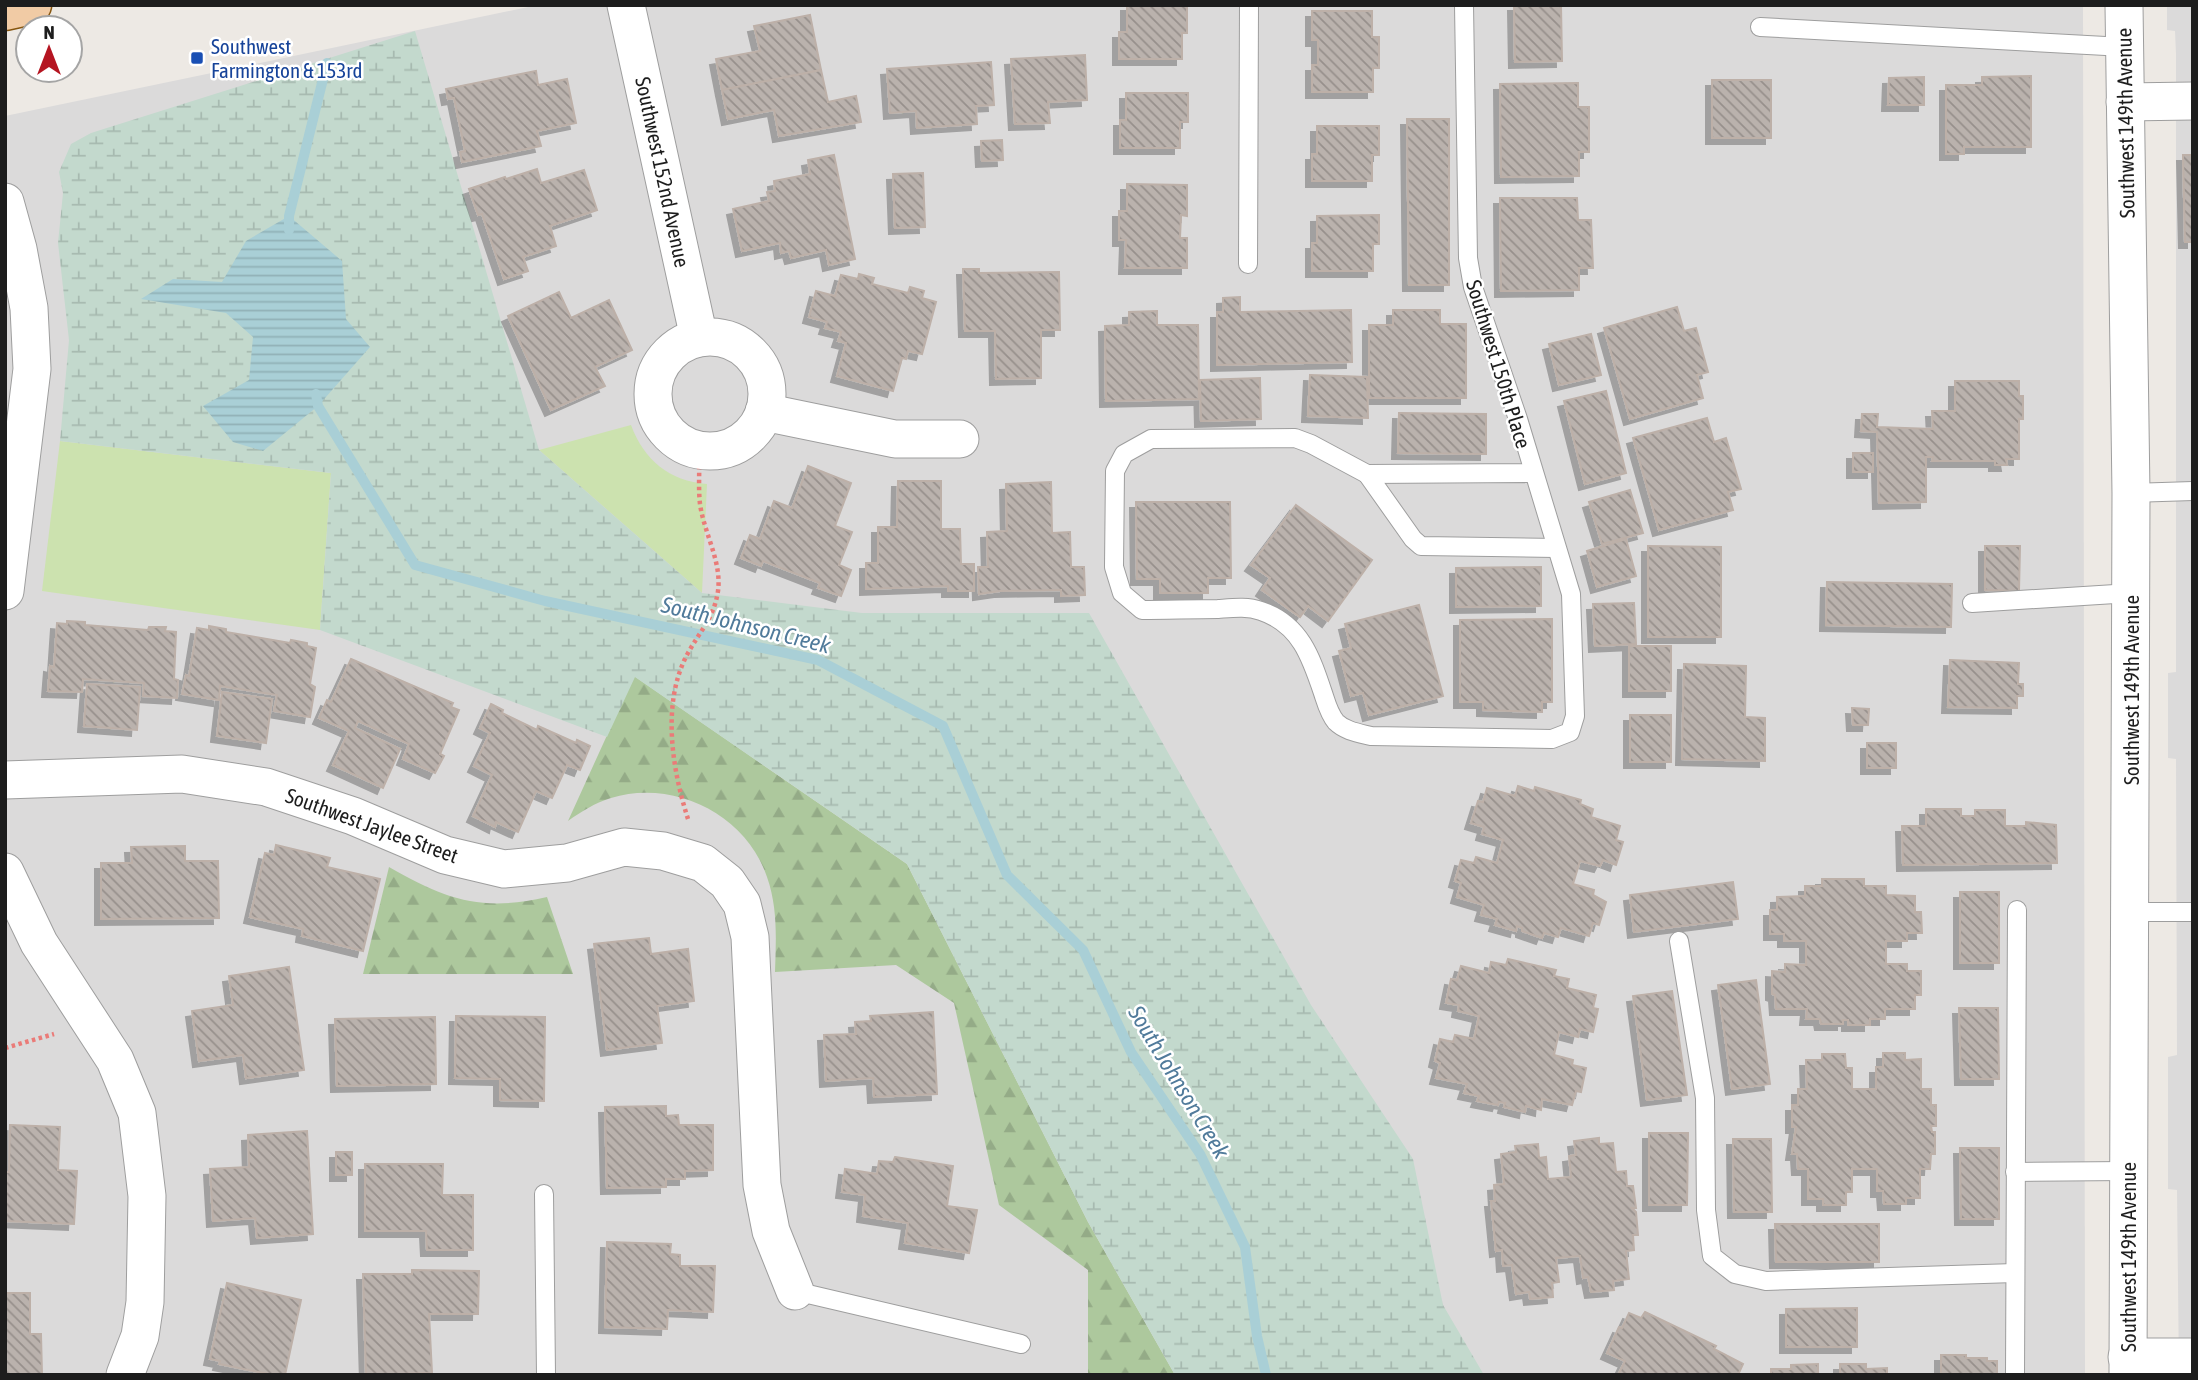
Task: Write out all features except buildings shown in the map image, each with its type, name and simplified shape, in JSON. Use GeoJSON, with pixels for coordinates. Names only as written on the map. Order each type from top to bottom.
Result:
{"type":"FeatureCollection","features":[{"type":"Feature","properties":{"kind":"main road"},"geometry":{"type":"LineString","coordinates":[[5,11],[32,5]]}},
{"type":"Feature","properties":{"kind":"street","name":"Southwest 152nd Avenue"},"geometry":{"type":"LineString","coordinates":[[626,5],[699,338]]}},
{"type":"Feature","properties":{"kind":"street","name":"Southwest 149th Avenue"},"geometry":{"type":"LineString","coordinates":[[2124,5],[2131,493],[2128,1366]]}},
{"type":"Feature","properties":{"kind":"street"},"geometry":{"type":"LineString","coordinates":[[2125,102],[2193,101]]}},
{"type":"Feature","properties":{"kind":"street"},"geometry":{"type":"LineString","coordinates":[[5,202],[30,308],[32,369],[5,592]]}},
{"type":"Feature","properties":{"kind":"street"},"geometry":{"type":"LineString","coordinates":[[699,338],[729,341],[753,357],[761,369],[766,383],[764,412],[758,424],[739,443],[713,452],[687,446],[666,431],[659,420],[652,394],[659,369],[666,358],[687,342],[699,338]]}},
{"type":"Feature","properties":{"kind":"street"},"geometry":{"type":"LineString","coordinates":[[764,412],[895,439],[960,439]]}},
{"type":"Feature","properties":{"kind":"street","name":"Southwest Jaylee Street"},"geometry":{"type":"LineString","coordinates":[[5,780],[182,774],[267,787],[353,816],[445,855],[504,869],[567,863],[624,847],[663,851],[703,863],[727,883],[742,904],[750,937],[762,1185],[771,1231],[795,1291]]}},
{"type":"Feature","properties":{"kind":"street"},"geometry":{"type":"LineString","coordinates":[[5,872],[39,943],[115,1060],[137,1113],[147,1196],[145,1302],[140,1336],[125,1375]]}},
{"type":"Feature","properties":{"kind":"street"},"geometry":{"type":"LineString","coordinates":[[2128,1366],[2193,1357]]}},
{"type":"Feature","properties":{"kind":"lane","name":"Southwest 150th Place"},"geometry":{"type":"LineString","coordinates":[[1367,474],[1295,438],[1151,439],[1124,454],[1115,471],[1114,567],[1122,593],[1142,610],[1246,608],[1270,615],[1293,630],[1302,640],[1311,656],[1335,720],[1355,732],[1371,736],[1552,739],[1570,732],[1575,716],[1571,594],[1518,419],[1473,287],[1468,258],[1464,5]]}},
{"type":"Feature","properties":{"kind":"lane"},"geometry":{"type":"LineString","coordinates":[[1248,8],[1248,264]]}},
{"type":"Feature","properties":{"kind":"lane"},"geometry":{"type":"LineString","coordinates":[[1760,27],[2124,47]]}},
{"type":"Feature","properties":{"kind":"lane"},"geometry":{"type":"LineString","coordinates":[[1367,474],[1533,473]]}},
{"type":"Feature","properties":{"kind":"lane"},"geometry":{"type":"LineString","coordinates":[[1367,474],[1413,539],[1421,546],[1556,548]]}},
{"type":"Feature","properties":{"kind":"lane"},"geometry":{"type":"LineString","coordinates":[[2131,493],[2193,491]]}},
{"type":"Feature","properties":{"kind":"lane"},"geometry":{"type":"LineString","coordinates":[[1972,603],[2131,593]]}},
{"type":"Feature","properties":{"kind":"lane"},"geometry":{"type":"LineString","coordinates":[[2015,1375],[2017,910]]}},
{"type":"Feature","properties":{"kind":"lane"},"geometry":{"type":"LineString","coordinates":[[2130,912],[2193,912]]}},
{"type":"Feature","properties":{"kind":"lane"},"geometry":{"type":"LineString","coordinates":[[1679,941],[1705,1098],[1706,1210],[1712,1256],[1735,1274],[1766,1281],[2015,1273]]}},
{"type":"Feature","properties":{"kind":"lane"},"geometry":{"type":"LineString","coordinates":[[2015,1172],[2127,1171]]}},
{"type":"Feature","properties":{"kind":"lane"},"geometry":{"type":"LineString","coordinates":[[544,1194],[546,1375]]}},
{"type":"Feature","properties":{"kind":"lane"},"geometry":{"type":"LineString","coordinates":[[795,1291],[1021,1345]]}},
{"type":"Feature","properties":{"kind":"path"},"geometry":{"type":"LineString","coordinates":[[691,860],[689,824],[680,794],[673,747],[673,708],[678,676],[687,654],[712,617],[718,592],[719,570],[712,554],[700,503],[699,450]]}},
{"type":"Feature","properties":{"kind":"path"},"geometry":{"type":"LineString","coordinates":[[5,1048],[92,1023]]}},
{"type":"Feature","properties":{"kind":"shaded area"},"geometry":{"type":"Polygon","coordinates":[[[538,5],[2083,5],[2085,1375],[5,1375],[5,116],[538,5]]]}},
{"type":"Feature","properties":{"kind":"shaded area"},"geometry":{"type":"Polygon","coordinates":[[[2167,5],[2193,5],[2193,1375],[2179,1375],[2177,1190],[2168,1189],[2168,1057],[2177,1055],[2176,759],[2168,758],[2168,673],[2176,672],[2176,54],[2175,31],[2167,30],[2167,5]]]}},
{"type":"Feature","properties":{"kind":"green space"},"geometry":{"type":"Polygon","coordinates":[[[415,31],[539,450],[702,593],[862,613],[1089,613],[1311,1005],[1413,1159],[1443,1305],[1484,1375],[1175,1375],[1088,1222],[907,864],[635,677],[607,737],[320,630],[331,473],[60,441],[69,340],[58,243],[63,193],[59,172],[71,144],[91,133],[415,31]]]}},
{"type":"Feature","properties":{"kind":"green space"},"geometry":{"type":"Polygon","coordinates":[[[631,425],[643,449],[660,466],[681,478],[707,484],[702,593],[539,450],[631,425]]]}},
{"type":"Feature","properties":{"kind":"green space"},"geometry":{"type":"Polygon","coordinates":[[[60,441],[331,473],[320,630],[42,591],[60,441]]]}},
{"type":"Feature","properties":{"kind":"green space"},"geometry":{"type":"Polygon","coordinates":[[[634,676],[907,864],[1088,1222],[1175,1375],[1088,1375],[1088,1270],[999,1205],[954,1003],[896,965],[775,972],[775,912],[767,877],[757,855],[742,835],[725,819],[704,807],[659,793],[635,793],[600,802],[568,821],[634,676]]]}},
{"type":"Feature","properties":{"kind":"green space"},"geometry":{"type":"Polygon","coordinates":[[[389,867],[429,888],[465,900],[503,903],[547,897],[573,974],[363,974],[389,867]]]}},
{"type":"Feature","properties":{"kind":"water"},"geometry":{"type":"Polygon","coordinates":[[[289,216],[342,261],[346,319],[370,347],[318,406],[263,451],[233,442],[203,406],[249,380],[253,337],[226,313],[141,299],[173,279],[222,282],[246,241],[289,216]]]}},
{"type":"Feature","properties":{"kind":"waterway","name":"South Johnson Creek"},"geometry":{"type":"LineString","coordinates":[[289,230],[289,216],[327,63]]}},
{"type":"Feature","properties":{"kind":"waterway","name":"South Johnson Creek"},"geometry":{"type":"LineString","coordinates":[[316,394],[318,406],[415,565],[545,601],[818,660],[943,726],[1007,875],[1083,950],[1131,1052],[1200,1154],[1245,1247],[1257,1336],[1266,1375]]}},
{"type":"Feature","properties":{"kind":"place","name":"Southwest Farmington & 153rd"},"geometry":{"type":"Point","coordinates":[197,58]}}]}
